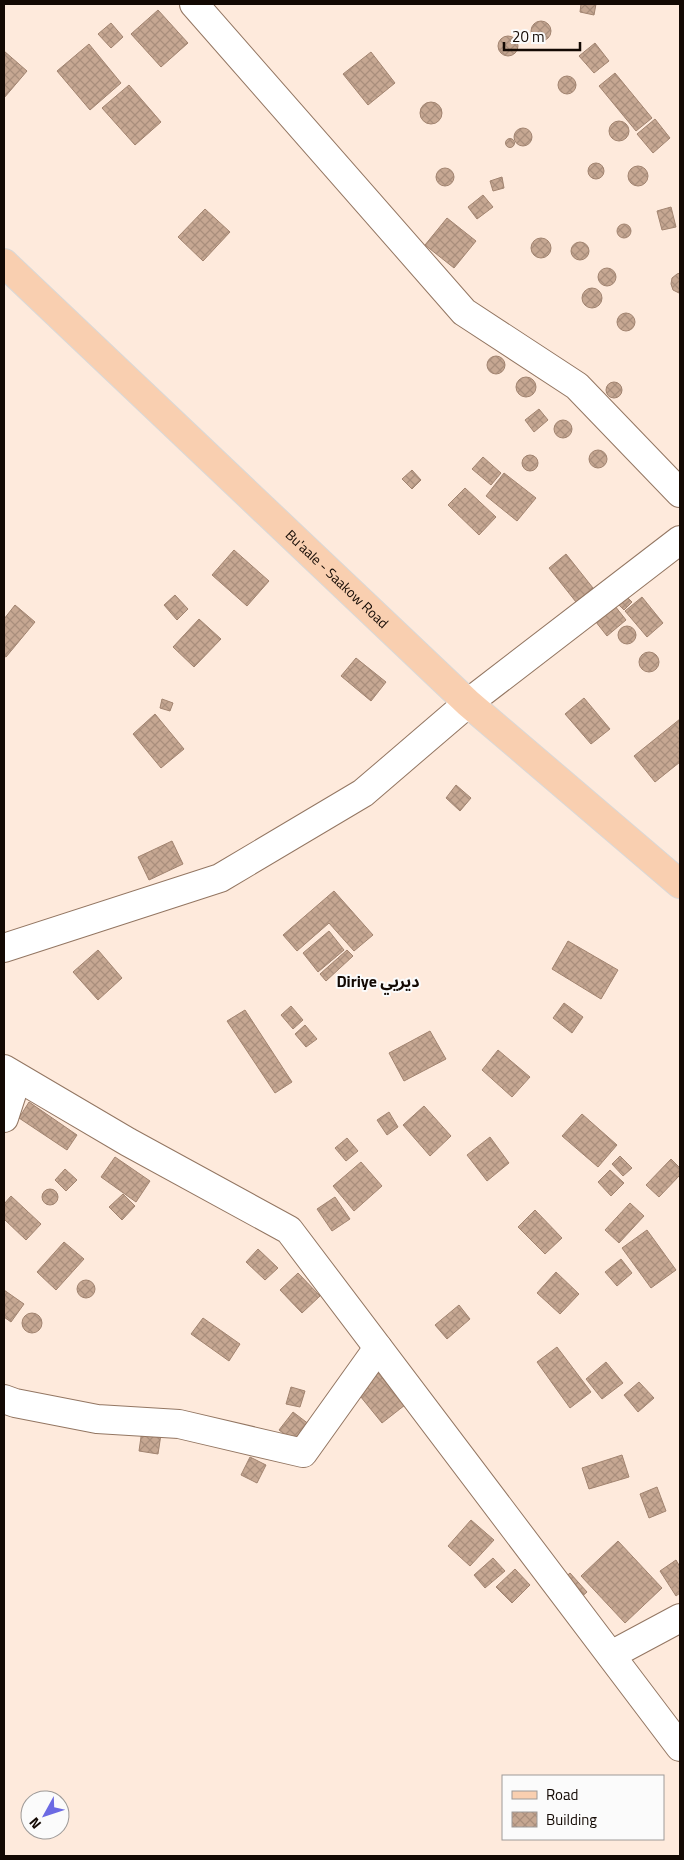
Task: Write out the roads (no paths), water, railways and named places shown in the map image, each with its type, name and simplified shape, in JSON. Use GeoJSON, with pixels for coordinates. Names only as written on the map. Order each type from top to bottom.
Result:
{"type":"FeatureCollection","features":[{"type":"Feature","properties":{"kind":"main road","name":"Bu'aale - Saakow Road"},"geometry":{"type":"LineString","coordinates":[[4,263],[468,703],[680,884]]}},
{"type":"Feature","properties":{"kind":"street"},"geometry":{"type":"LineString","coordinates":[[194,4],[464,312],[577,386],[680,493]]}},
{"type":"Feature","properties":{"kind":"street"},"geometry":{"type":"LineString","coordinates":[[4,948],[220,878],[363,793],[468,703],[680,540]]}},
{"type":"Feature","properties":{"kind":"street"},"geometry":{"type":"LineString","coordinates":[[4,1118],[11,1073],[128,1142],[289,1230],[680,1747]]}},
{"type":"Feature","properties":{"kind":"street"},"geometry":{"type":"LineString","coordinates":[[4,1399],[15,1403],[97,1419],[179,1424],[303,1453],[378,1348]]}},
{"type":"Feature","properties":{"kind":"street"},"geometry":{"type":"LineString","coordinates":[[611,1655],[680,1618]]}},
{"type":"Feature","properties":{"kind":"district","name":"Diriye ديريي"},"geometry":{"type":"Point","coordinates":[378,981]}}]}
